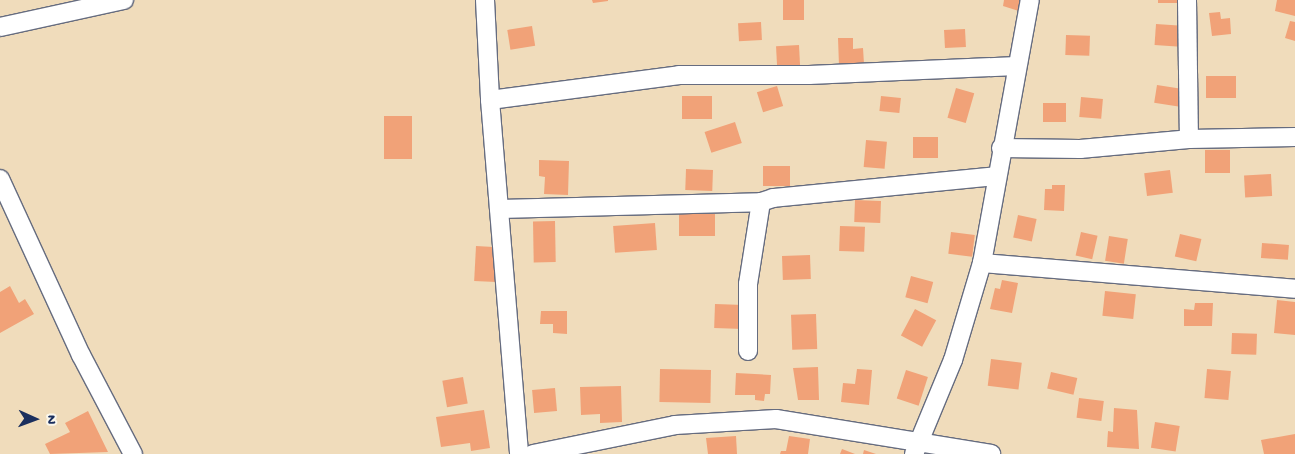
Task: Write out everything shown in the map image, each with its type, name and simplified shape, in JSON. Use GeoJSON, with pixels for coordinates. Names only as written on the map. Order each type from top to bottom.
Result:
{"type":"FeatureCollection","features":[{"type":"Feature","properties":{"kind":"street"},"geometry":{"type":"LineString","coordinates":[[0,28],[79,5],[124,0]]}},
{"type":"Feature","properties":{"kind":"street"},"geometry":{"type":"LineString","coordinates":[[486,0],[490,100],[519,454]]}},
{"type":"Feature","properties":{"kind":"street"},"geometry":{"type":"LineString","coordinates":[[917,449],[953,360],[982,263],[1001,148],[1030,0]]}},
{"type":"Feature","properties":{"kind":"street"},"geometry":{"type":"LineString","coordinates":[[1187,0],[1189,139]]}},
{"type":"Feature","properties":{"kind":"street"},"geometry":{"type":"LineString","coordinates":[[490,100],[679,75],[810,75],[1017,66]]}},
{"type":"Feature","properties":{"kind":"street"},"geometry":{"type":"LineString","coordinates":[[1001,148],[1080,149],[1189,139],[1295,137]]}},
{"type":"Feature","properties":{"kind":"street"},"geometry":{"type":"LineString","coordinates":[[499,210],[761,202],[773,198],[997,176]]}},
{"type":"Feature","properties":{"kind":"street"},"geometry":{"type":"LineString","coordinates":[[0,178],[81,355],[133,454]]}},
{"type":"Feature","properties":{"kind":"street"},"geometry":{"type":"LineString","coordinates":[[748,350],[748,284],[761,202]]}},
{"type":"Feature","properties":{"kind":"street"},"geometry":{"type":"LineString","coordinates":[[982,263],[1295,288]]}},
{"type":"Feature","properties":{"kind":"street"},"geometry":{"type":"LineString","coordinates":[[533,454],[674,425],[776,419],[826,425],[917,449],[992,454]]}},
{"type":"Feature","properties":{"kind":"building"},"geometry":{"type":"Polygon","coordinates":[[[592,0],[608,0],[608,1],[593,3],[592,0]]]}},
{"type":"Feature","properties":{"kind":"building"},"geometry":{"type":"Polygon","coordinates":[[[783,0],[804,0],[804,20],[783,20],[783,0]]]}},
{"type":"Feature","properties":{"kind":"building"},"geometry":{"type":"Polygon","coordinates":[[[1004,0],[1022,0],[1019,11],[1003,6],[1004,0]]]}},
{"type":"Feature","properties":{"kind":"building"},"geometry":{"type":"Polygon","coordinates":[[[1158,0],[1182,0],[1182,3],[1158,3],[1158,0]]]}},
{"type":"Feature","properties":{"kind":"building"},"geometry":{"type":"Polygon","coordinates":[[[1277,0],[1295,0],[1295,16],[1275,11],[1277,0]]]}},
{"type":"Feature","properties":{"kind":"building"},"geometry":{"type":"Polygon","coordinates":[[[1220,12],[1221,19],[1230,18],[1231,34],[1212,36],[1209,13],[1220,12]]]}},
{"type":"Feature","properties":{"kind":"building"},"geometry":{"type":"Polygon","coordinates":[[[1290,21],[1295,22],[1295,41],[1285,38],[1290,21]]]}},
{"type":"Feature","properties":{"kind":"building"},"geometry":{"type":"Polygon","coordinates":[[[761,22],[762,40],[739,41],[738,23],[761,22]]]}},
{"type":"Feature","properties":{"kind":"building"},"geometry":{"type":"Polygon","coordinates":[[[1156,24],[1182,26],[1180,47],[1155,45],[1156,24]]]}},
{"type":"Feature","properties":{"kind":"building"},"geometry":{"type":"Polygon","coordinates":[[[532,26],[535,46],[510,50],[507,30],[532,26]]]}},
{"type":"Feature","properties":{"kind":"building"},"geometry":{"type":"Polygon","coordinates":[[[965,29],[966,47],[945,48],[944,30],[965,29]]]}},
{"type":"Feature","properties":{"kind":"building"},"geometry":{"type":"Polygon","coordinates":[[[1066,35],[1090,36],[1089,56],[1065,55],[1066,35]]]}},
{"type":"Feature","properties":{"kind":"building"},"geometry":{"type":"Polygon","coordinates":[[[838,38],[853,38],[853,49],[863,48],[864,64],[839,66],[838,38]]]}},
{"type":"Feature","properties":{"kind":"building"},"geometry":{"type":"Polygon","coordinates":[[[799,45],[800,65],[777,66],[776,46],[799,45]]]}},
{"type":"Feature","properties":{"kind":"building"},"geometry":{"type":"Polygon","coordinates":[[[1206,76],[1236,76],[1236,98],[1206,98],[1206,76]]]}},
{"type":"Feature","properties":{"kind":"building"},"geometry":{"type":"Polygon","coordinates":[[[1157,85],[1183,89],[1180,107],[1154,103],[1157,85]]]}},
{"type":"Feature","properties":{"kind":"building"},"geometry":{"type":"Polygon","coordinates":[[[777,86],[783,106],[763,112],[757,92],[777,86]]]}},
{"type":"Feature","properties":{"kind":"building"},"geometry":{"type":"Polygon","coordinates":[[[956,88],[974,93],[966,123],[947,118],[956,88]]]}},
{"type":"Feature","properties":{"kind":"building"},"geometry":{"type":"Polygon","coordinates":[[[682,96],[712,96],[712,119],[682,119],[682,96]]]}},
{"type":"Feature","properties":{"kind":"building"},"geometry":{"type":"Polygon","coordinates":[[[881,96],[901,98],[899,113],[879,111],[881,96]]]}},
{"type":"Feature","properties":{"kind":"building"},"geometry":{"type":"Polygon","coordinates":[[[1081,97],[1103,99],[1101,119],[1079,117],[1081,97]]]}},
{"type":"Feature","properties":{"kind":"building"},"geometry":{"type":"Polygon","coordinates":[[[1043,103],[1066,103],[1066,122],[1043,122],[1043,103]]]}},
{"type":"Feature","properties":{"kind":"building"},"geometry":{"type":"Polygon","coordinates":[[[384,116],[412,116],[412,159],[384,159],[384,116]]]}},
{"type":"Feature","properties":{"kind":"building"},"geometry":{"type":"Polygon","coordinates":[[[735,122],[742,143],[711,153],[705,132],[735,122]]]}},
{"type":"Feature","properties":{"kind":"building"},"geometry":{"type":"Polygon","coordinates":[[[913,137],[938,137],[938,158],[913,158],[913,137]]]}},
{"type":"Feature","properties":{"kind":"building"},"geometry":{"type":"Polygon","coordinates":[[[866,140],[887,142],[885,169],[864,167],[866,140]]]}},
{"type":"Feature","properties":{"kind":"building"},"geometry":{"type":"Polygon","coordinates":[[[1205,150],[1230,150],[1230,173],[1205,173],[1205,150]]]}},
{"type":"Feature","properties":{"kind":"building"},"geometry":{"type":"Polygon","coordinates":[[[539,160],[569,161],[568,195],[544,194],[545,177],[539,176],[539,160]]]}},
{"type":"Feature","properties":{"kind":"building"},"geometry":{"type":"Polygon","coordinates":[[[763,166],[790,166],[790,186],[763,186],[763,166]]]}},
{"type":"Feature","properties":{"kind":"building"},"geometry":{"type":"Polygon","coordinates":[[[686,169],[713,170],[712,191],[685,190],[686,169]]]}},
{"type":"Feature","properties":{"kind":"building"},"geometry":{"type":"Polygon","coordinates":[[[1170,170],[1173,193],[1147,196],[1144,173],[1170,170]]]}},
{"type":"Feature","properties":{"kind":"building"},"geometry":{"type":"Polygon","coordinates":[[[1271,174],[1272,196],[1245,197],[1244,175],[1271,174]]]}},
{"type":"Feature","properties":{"kind":"building"},"geometry":{"type":"Polygon","coordinates":[[[1052,185],[1065,185],[1064,211],[1044,210],[1045,189],[1052,189],[1052,185]]]}},
{"type":"Feature","properties":{"kind":"building"},"geometry":{"type":"Polygon","coordinates":[[[855,200],[881,201],[880,223],[854,222],[855,200]]]}},
{"type":"Feature","properties":{"kind":"building"},"geometry":{"type":"Polygon","coordinates":[[[679,214],[715,214],[715,236],[679,236],[679,214]]]}},
{"type":"Feature","properties":{"kind":"building"},"geometry":{"type":"Polygon","coordinates":[[[1018,215],[1037,219],[1032,241],[1013,237],[1018,215]]]}},
{"type":"Feature","properties":{"kind":"building"},"geometry":{"type":"Polygon","coordinates":[[[533,221],[555,221],[556,262],[534,262],[533,221]]]}},
{"type":"Feature","properties":{"kind":"building"},"geometry":{"type":"Polygon","coordinates":[[[655,223],[657,250],[615,253],[613,226],[655,223]]]}},
{"type":"Feature","properties":{"kind":"building"},"geometry":{"type":"Polygon","coordinates":[[[840,226],[865,227],[864,252],[839,251],[840,226]]]}},
{"type":"Feature","properties":{"kind":"building"},"geometry":{"type":"Polygon","coordinates":[[[951,232],[975,235],[972,257],[948,254],[951,232]]]}},
{"type":"Feature","properties":{"kind":"building"},"geometry":{"type":"Polygon","coordinates":[[[1081,232],[1098,236],[1092,259],[1076,255],[1081,232]]]}},
{"type":"Feature","properties":{"kind":"building"},"geometry":{"type":"Polygon","coordinates":[[[1180,234],[1201,239],[1196,261],[1175,256],[1180,234]]]}},
{"type":"Feature","properties":{"kind":"building"},"geometry":{"type":"Polygon","coordinates":[[[1109,236],[1128,239],[1124,264],[1105,261],[1109,236]]]}},
{"type":"Feature","properties":{"kind":"building"},"geometry":{"type":"Polygon","coordinates":[[[1262,243],[1289,245],[1288,260],[1261,258],[1262,243]]]}},
{"type":"Feature","properties":{"kind":"building"},"geometry":{"type":"Polygon","coordinates":[[[476,246],[498,247],[496,282],[474,281],[476,246]]]}},
{"type":"Feature","properties":{"kind":"building"},"geometry":{"type":"Polygon","coordinates":[[[810,255],[811,279],[783,280],[782,256],[810,255]]]}},
{"type":"Feature","properties":{"kind":"building"},"geometry":{"type":"Polygon","coordinates":[[[911,276],[933,282],[928,303],[905,297],[911,276]]]}},
{"type":"Feature","properties":{"kind":"building"},"geometry":{"type":"Polygon","coordinates":[[[1002,280],[1018,283],[1012,313],[990,309],[995,288],[1000,289],[1002,280]]]}},
{"type":"Feature","properties":{"kind":"building"},"geometry":{"type":"Polygon","coordinates":[[[10,286],[19,303],[25,299],[34,314],[0,333],[0,292],[10,286]]]}},
{"type":"Feature","properties":{"kind":"building"},"geometry":{"type":"Polygon","coordinates":[[[1105,291],[1136,294],[1133,319],[1102,316],[1105,291]]]}},
{"type":"Feature","properties":{"kind":"building"},"geometry":{"type":"Polygon","coordinates":[[[1277,300],[1295,302],[1295,335],[1274,333],[1277,300]]]}},
{"type":"Feature","properties":{"kind":"building"},"geometry":{"type":"Polygon","coordinates":[[[1195,303],[1213,303],[1212,326],[1184,326],[1184,309],[1194,310],[1195,303]]]}},
{"type":"Feature","properties":{"kind":"building"},"geometry":{"type":"Polygon","coordinates":[[[715,304],[744,305],[743,329],[714,328],[715,304]]]}},
{"type":"Feature","properties":{"kind":"building"},"geometry":{"type":"Polygon","coordinates":[[[915,309],[936,320],[922,347],[901,335],[915,309]]]}},
{"type":"Feature","properties":{"kind":"building"},"geometry":{"type":"Polygon","coordinates":[[[541,311],[567,311],[567,334],[553,333],[553,324],[540,324],[541,311]]]}},
{"type":"Feature","properties":{"kind":"building"},"geometry":{"type":"Polygon","coordinates":[[[816,314],[817,349],[792,350],[791,315],[816,314]]]}},
{"type":"Feature","properties":{"kind":"building"},"geometry":{"type":"Polygon","coordinates":[[[1232,333],[1257,334],[1256,355],[1231,354],[1232,333]]]}},
{"type":"Feature","properties":{"kind":"building"},"geometry":{"type":"Polygon","coordinates":[[[991,359],[1022,363],[1018,390],[988,386],[991,359]]]}},
{"type":"Feature","properties":{"kind":"building"},"geometry":{"type":"Polygon","coordinates":[[[818,367],[819,400],[798,400],[793,368],[818,367]]]}},
{"type":"Feature","properties":{"kind":"building"},"geometry":{"type":"Polygon","coordinates":[[[660,369],[711,370],[710,403],[659,402],[660,369]]]}},
{"type":"Feature","properties":{"kind":"building"},"geometry":{"type":"Polygon","coordinates":[[[857,369],[872,370],[869,405],[841,402],[843,383],[855,384],[857,369]]]}},
{"type":"Feature","properties":{"kind":"building"},"geometry":{"type":"Polygon","coordinates":[[[1207,369],[1231,371],[1228,400],[1204,398],[1207,369]]]}},
{"type":"Feature","properties":{"kind":"building"},"geometry":{"type":"Polygon","coordinates":[[[906,370],[928,377],[919,406],[897,399],[906,370]]]}},
{"type":"Feature","properties":{"kind":"building"},"geometry":{"type":"Polygon","coordinates":[[[1051,372],[1077,378],[1073,395],[1047,389],[1051,372]]]}},
{"type":"Feature","properties":{"kind":"building"},"geometry":{"type":"Polygon","coordinates":[[[736,373],[771,375],[770,394],[765,394],[764,401],[755,400],[755,395],[735,395],[736,373]]]}},
{"type":"Feature","properties":{"kind":"building"},"geometry":{"type":"Polygon","coordinates":[[[463,377],[468,404],[447,407],[442,381],[463,377]]]}},
{"type":"Feature","properties":{"kind":"building"},"geometry":{"type":"Polygon","coordinates":[[[621,386],[622,422],[600,423],[600,414],[581,415],[580,387],[621,386]]]}},
{"type":"Feature","properties":{"kind":"building"},"geometry":{"type":"Polygon","coordinates":[[[555,388],[557,411],[534,413],[532,390],[555,388]]]}},
{"type":"Feature","properties":{"kind":"building"},"geometry":{"type":"Polygon","coordinates":[[[1079,398],[1104,401],[1101,421],[1077,418],[1079,398]]]}},
{"type":"Feature","properties":{"kind":"building"},"geometry":{"type":"Polygon","coordinates":[[[1114,408],[1137,410],[1139,449],[1107,447],[1108,431],[1113,432],[1114,408]]]}},
{"type":"Feature","properties":{"kind":"building"},"geometry":{"type":"Polygon","coordinates":[[[484,410],[490,448],[471,451],[470,443],[441,447],[436,417],[484,410]]]}},
{"type":"Feature","properties":{"kind":"building"},"geometry":{"type":"Polygon","coordinates":[[[88,411],[108,452],[50,454],[45,444],[70,432],[65,423],[88,411]]]}},
{"type":"Feature","properties":{"kind":"building"},"geometry":{"type":"Polygon","coordinates":[[[1155,422],[1180,426],[1176,452],[1151,448],[1155,422]]]}},
{"type":"Feature","properties":{"kind":"building"},"geometry":{"type":"Polygon","coordinates":[[[1295,434],[1295,454],[1264,454],[1261,440],[1295,434]]]}},
{"type":"Feature","properties":{"kind":"building"},"geometry":{"type":"Polygon","coordinates":[[[736,436],[737,454],[708,454],[706,438],[736,436]]]}},
{"type":"Feature","properties":{"kind":"building"},"geometry":{"type":"Polygon","coordinates":[[[789,436],[810,439],[808,454],[780,454],[781,451],[786,451],[789,436]]]}},
{"type":"Feature","properties":{"kind":"building"},"geometry":{"type":"Polygon","coordinates":[[[842,449],[855,454],[840,454],[842,449]]]}},
{"type":"Feature","properties":{"kind":"building"},"geometry":{"type":"Polygon","coordinates":[[[864,450],[876,454],[863,454],[864,450]]]}}]}
